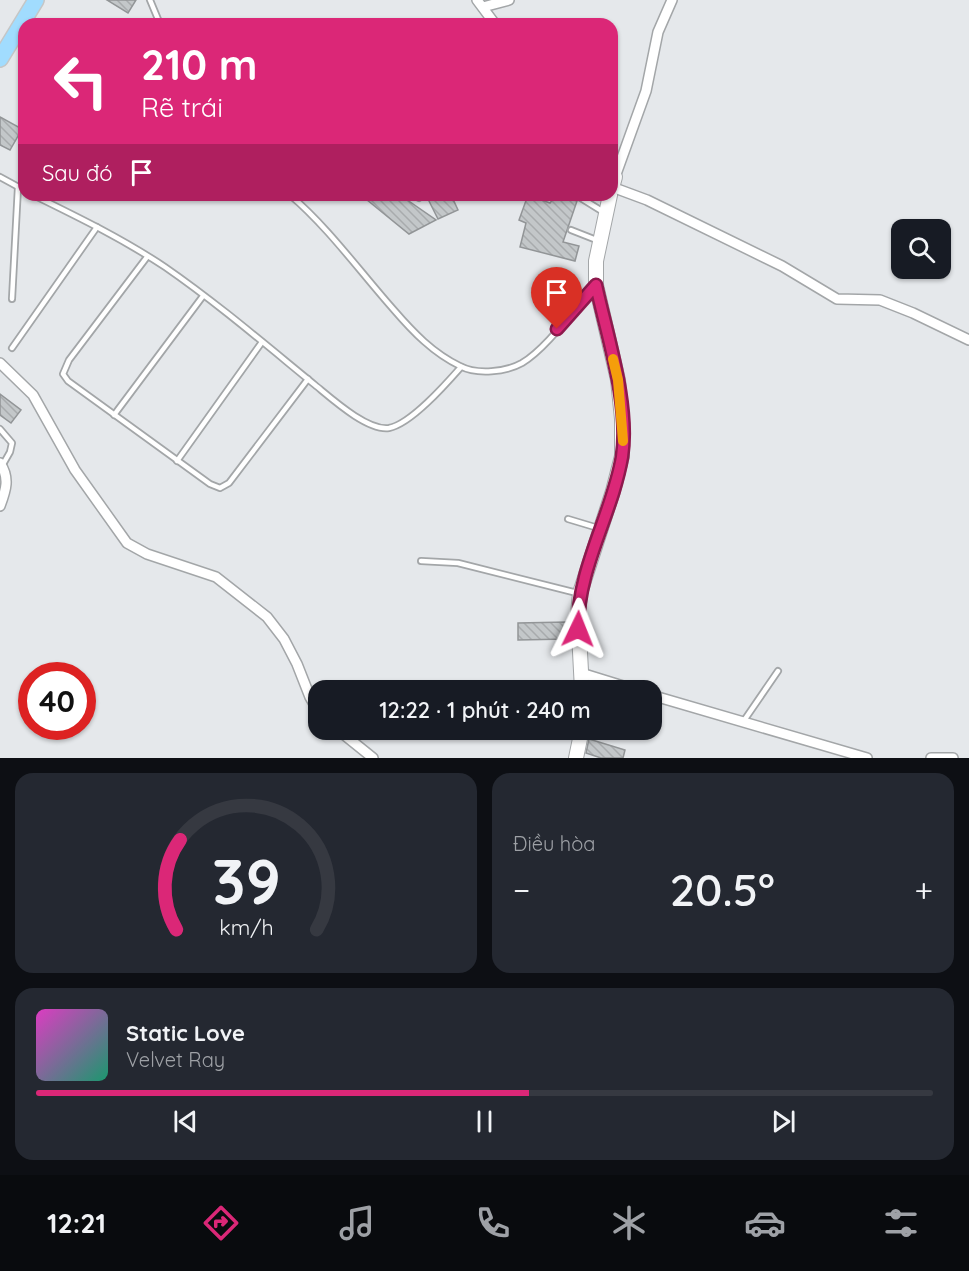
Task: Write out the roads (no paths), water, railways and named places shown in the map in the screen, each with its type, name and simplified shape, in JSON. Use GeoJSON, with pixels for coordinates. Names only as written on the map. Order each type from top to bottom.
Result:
{"type":"FeatureCollection","features":[{"type":"Feature","properties":{"kind":"main road"},"geometry":{"type":"LineString","coordinates":[[25,18],[36,0]]}},
{"type":"Feature","properties":{"kind":"main road"},"geometry":{"type":"LineString","coordinates":[[0,59],[18,30]]}},
{"type":"Feature","properties":{"kind":"street"},"geometry":{"type":"LineString","coordinates":[[490,18],[480,4],[509,0]]}},
{"type":"Feature","properties":{"kind":"street"},"geometry":{"type":"LineString","coordinates":[[618,168],[646,91],[658,32],[672,0]]}},
{"type":"Feature","properties":{"kind":"street"},"geometry":{"type":"LineString","coordinates":[[618,185],[805,278],[837,299],[870,298],[892,304],[969,340]]}},
{"type":"Feature","properties":{"kind":"street"},"geometry":{"type":"LineString","coordinates":[[581,680],[578,614],[580,594],[620,465],[623,439],[618,380],[596,285],[596,261],[609,201]]}},
{"type":"Feature","properties":{"kind":"street"},"geometry":{"type":"LineString","coordinates":[[0,363],[33,395],[75,470],[127,543],[147,554],[221,579],[267,617],[284,639],[308,693]]}},
{"type":"Feature","properties":{"kind":"street"},"geometry":{"type":"LineString","coordinates":[[0,506],[7,488],[7,479],[1,464]]}},
{"type":"Feature","properties":{"kind":"street"},"geometry":{"type":"LineString","coordinates":[[581,673],[604,680]]}},
{"type":"Feature","properties":{"kind":"street"},"geometry":{"type":"LineString","coordinates":[[662,699],[867,758]]}},
{"type":"Feature","properties":{"kind":"street"},"geometry":{"type":"LineString","coordinates":[[351,740],[373,758]]}},
{"type":"Feature","properties":{"kind":"street"},"geometry":{"type":"LineString","coordinates":[[576,758],[580,740]]}},
{"type":"Feature","properties":{"kind":"street"},"geometry":{"type":"LineString","coordinates":[[931,758],[949,758]]}},
{"type":"Feature","properties":{"kind":"lane"},"geometry":{"type":"LineString","coordinates":[[150,0],[158,18]]}},
{"type":"Feature","properties":{"kind":"lane"},"geometry":{"type":"LineString","coordinates":[[0,177],[18,187],[12,299]]}},
{"type":"Feature","properties":{"kind":"lane"},"geometry":{"type":"LineString","coordinates":[[45,201],[97,227],[147,257],[203,296],[358,417],[372,424],[388,428],[412,416],[438,393],[461,367]]}},
{"type":"Feature","properties":{"kind":"lane"},"geometry":{"type":"LineString","coordinates":[[296,201],[415,332],[440,354],[461,367],[502,370],[522,363],[544,344],[596,285]]}},
{"type":"Feature","properties":{"kind":"lane"},"geometry":{"type":"LineString","coordinates":[[586,201],[606,213]]}},
{"type":"Feature","properties":{"kind":"lane"},"geometry":{"type":"LineString","coordinates":[[12,348],[97,227]]}},
{"type":"Feature","properties":{"kind":"lane"},"geometry":{"type":"LineString","coordinates":[[571,230],[600,242]]}},
{"type":"Feature","properties":{"kind":"lane"},"geometry":{"type":"LineString","coordinates":[[147,257],[69,360],[63,374],[68,381],[177,461],[210,484],[220,488],[229,483],[308,379]]}},
{"type":"Feature","properties":{"kind":"lane"},"geometry":{"type":"LineString","coordinates":[[114,415],[203,296]]}},
{"type":"Feature","properties":{"kind":"lane"},"geometry":{"type":"LineString","coordinates":[[177,461],[262,342]]}},
{"type":"Feature","properties":{"kind":"lane"},"geometry":{"type":"LineString","coordinates":[[0,429],[12,443],[10,452],[1,464]]}},
{"type":"Feature","properties":{"kind":"lane"},"geometry":{"type":"LineString","coordinates":[[568,519],[601,529]]}},
{"type":"Feature","properties":{"kind":"lane"},"geometry":{"type":"LineString","coordinates":[[422,561],[465,564],[580,594]]}},
{"type":"Feature","properties":{"kind":"lane"},"geometry":{"type":"LineString","coordinates":[[743,722],[778,671]]}}]}
